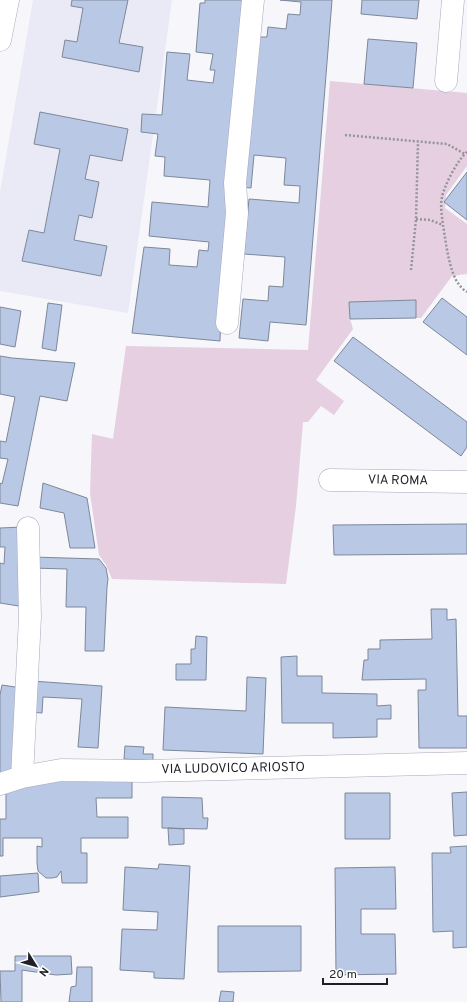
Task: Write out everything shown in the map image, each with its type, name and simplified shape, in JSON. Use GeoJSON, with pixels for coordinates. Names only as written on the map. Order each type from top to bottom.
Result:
{"type":"FeatureCollection","features":[{"type":"Feature","properties":{"kind":"street"},"geometry":{"type":"LineString","coordinates":[[227,324],[237,213],[235,183],[253,0]]}},
{"type":"Feature","properties":{"kind":"street"},"geometry":{"type":"LineString","coordinates":[[446,81],[452,0]]}},
{"type":"Feature","properties":{"kind":"street"},"geometry":{"type":"LineString","coordinates":[[0,40],[7,1]]}},
{"type":"Feature","properties":{"kind":"street","name":"VIA ROMA"},"geometry":{"type":"LineString","coordinates":[[330,480],[467,482]]}},
{"type":"Feature","properties":{"kind":"street"},"geometry":{"type":"LineString","coordinates":[[22,777],[30,617],[28,528]]}},
{"type":"Feature","properties":{"kind":"street","name":"VIA LUDOVICO ARIOSTO"},"geometry":{"type":"LineString","coordinates":[[0,784],[22,777],[61,770],[146,771],[467,763]]}},
{"type":"Feature","properties":{"kind":"path"},"geometry":{"type":"LineString","coordinates":[[345,135],[447,144],[466,153],[446,185],[441,206],[446,248],[456,279],[462,288],[467,292]]}},
{"type":"Feature","properties":{"kind":"path"},"geometry":{"type":"LineString","coordinates":[[411,270],[416,219],[418,142]]}},
{"type":"Feature","properties":{"kind":"path"},"geometry":{"type":"LineString","coordinates":[[416,219],[430,220],[443,226]]}},
{"type":"Feature","properties":{"kind":"shaded area"},"geometry":{"type":"Polygon","coordinates":[[[33,0],[172,0],[128,313],[0,291],[0,192],[33,0]]]}},
{"type":"Feature","properties":{"kind":"shaded area"},"geometry":{"type":"Polygon","coordinates":[[[330,81],[467,93],[467,166],[446,195],[445,208],[467,224],[467,274],[452,276],[421,318],[416,318],[416,300],[349,302],[350,319],[353,329],[316,380],[344,401],[334,415],[321,406],[308,422],[303,422],[296,506],[286,584],[112,579],[106,565],[99,555],[90,493],[92,434],[113,439],[126,346],[308,350],[330,81]]]}},
{"type":"Feature","properties":{"kind":"building"},"geometry":{"type":"Polygon","coordinates":[[[72,0],[128,0],[119,43],[143,47],[139,72],[62,57],[65,40],[77,42],[83,8],[71,6],[72,0]]]}},
{"type":"Feature","properties":{"kind":"building"},"geometry":{"type":"Polygon","coordinates":[[[205,0],[247,0],[229,248],[223,247],[220,341],[132,333],[144,247],[170,249],[169,265],[197,267],[199,250],[208,251],[209,242],[149,236],[152,202],[208,207],[210,180],[164,176],[165,157],[155,156],[158,134],[141,132],[142,114],[162,115],[167,52],[190,54],[187,80],[213,83],[215,70],[210,70],[213,54],[196,52],[200,3],[205,3],[205,0]]]}},
{"type":"Feature","properties":{"kind":"building"},"geometry":{"type":"Polygon","coordinates":[[[280,0],[332,0],[306,325],[270,322],[268,341],[239,338],[243,299],[268,301],[269,286],[283,287],[285,257],[244,254],[249,199],[299,203],[300,186],[284,185],[286,158],[254,155],[251,188],[240,187],[260,37],[267,37],[268,27],[286,29],[288,14],[300,15],[301,2],[280,0]]]}},
{"type":"Feature","properties":{"kind":"building"},"geometry":{"type":"Polygon","coordinates":[[[362,0],[419,0],[417,19],[361,14],[362,0]]]}},
{"type":"Feature","properties":{"kind":"building"},"geometry":{"type":"Polygon","coordinates":[[[368,39],[417,43],[413,88],[364,84],[368,39]]]}},
{"type":"Feature","properties":{"kind":"building"},"geometry":{"type":"Polygon","coordinates":[[[40,112],[128,129],[122,161],[90,155],[85,179],[99,182],[92,218],[79,215],[74,240],[107,246],[101,276],[22,261],[29,230],[44,233],[60,149],[34,144],[40,112]]]}},
{"type":"Feature","properties":{"kind":"building"},"geometry":{"type":"Polygon","coordinates":[[[467,172],[467,220],[444,202],[467,172]]]}},
{"type":"Feature","properties":{"kind":"building"},"geometry":{"type":"Polygon","coordinates":[[[442,298],[467,317],[467,355],[423,322],[442,298]]]}},
{"type":"Feature","properties":{"kind":"building"},"geometry":{"type":"Polygon","coordinates":[[[416,300],[416,318],[350,319],[349,302],[416,300]]]}},
{"type":"Feature","properties":{"kind":"building"},"geometry":{"type":"Polygon","coordinates":[[[48,303],[62,305],[56,351],[42,348],[48,303]]]}},
{"type":"Feature","properties":{"kind":"building"},"geometry":{"type":"Polygon","coordinates":[[[0,307],[21,311],[15,347],[0,344],[0,307]]]}},
{"type":"Feature","properties":{"kind":"building"},"geometry":{"type":"Polygon","coordinates":[[[353,337],[467,422],[467,447],[461,456],[334,361],[353,337]]]}},
{"type":"Feature","properties":{"kind":"building"},"geometry":{"type":"Polygon","coordinates":[[[0,356],[75,363],[67,401],[40,396],[18,506],[0,503],[0,483],[2,484],[8,459],[0,458],[0,441],[6,442],[15,397],[0,394],[0,356]]]}},
{"type":"Feature","properties":{"kind":"building"},"geometry":{"type":"Polygon","coordinates":[[[43,483],[87,498],[95,548],[70,548],[64,513],[40,508],[43,483]]]}},
{"type":"Feature","properties":{"kind":"building"},"geometry":{"type":"Polygon","coordinates":[[[467,524],[467,554],[334,555],[333,525],[467,524]]]}},
{"type":"Feature","properties":{"kind":"building"},"geometry":{"type":"Polygon","coordinates":[[[23,527],[25,607],[0,603],[0,563],[4,564],[5,547],[0,547],[0,528],[23,527]]]}},
{"type":"Feature","properties":{"kind":"building"},"geometry":{"type":"Polygon","coordinates":[[[32,557],[99,559],[106,568],[108,579],[104,651],[85,651],[86,607],[66,607],[67,569],[32,568],[32,557]]]}},
{"type":"Feature","properties":{"kind":"building"},"geometry":{"type":"Polygon","coordinates":[[[431,609],[447,609],[447,620],[456,619],[458,716],[467,716],[467,748],[419,748],[418,690],[426,690],[426,679],[362,680],[364,660],[368,660],[368,649],[380,649],[380,640],[432,639],[431,609]]]}},
{"type":"Feature","properties":{"kind":"building"},"geometry":{"type":"Polygon","coordinates":[[[196,636],[207,637],[206,680],[176,680],[176,664],[191,664],[191,649],[195,649],[196,636]]]}},
{"type":"Feature","properties":{"kind":"building"},"geometry":{"type":"Polygon","coordinates":[[[297,656],[297,676],[322,676],[322,693],[377,694],[377,706],[391,705],[391,719],[377,719],[377,737],[333,738],[333,723],[282,723],[281,657],[297,656]]]}},
{"type":"Feature","properties":{"kind":"building"},"geometry":{"type":"Polygon","coordinates":[[[247,677],[266,678],[263,754],[163,750],[165,707],[246,711],[247,677]]]}},
{"type":"Feature","properties":{"kind":"building"},"geometry":{"type":"Polygon","coordinates":[[[32,681],[102,686],[98,748],[78,747],[82,699],[43,697],[42,713],[29,712],[32,681]]]}},
{"type":"Feature","properties":{"kind":"building"},"geometry":{"type":"Polygon","coordinates":[[[2,685],[22,688],[11,770],[0,773],[0,695],[2,685]]]}},
{"type":"Feature","properties":{"kind":"building"},"geometry":{"type":"Polygon","coordinates":[[[125,746],[144,747],[143,754],[153,754],[153,761],[124,759],[125,746]]]}},
{"type":"Feature","properties":{"kind":"building"},"geometry":{"type":"Polygon","coordinates":[[[39,778],[132,778],[132,798],[96,798],[97,817],[128,817],[128,838],[81,838],[81,853],[87,853],[87,883],[62,883],[61,871],[57,877],[46,878],[38,871],[37,846],[42,847],[42,838],[3,838],[3,856],[0,856],[0,819],[6,819],[6,791],[39,778]]]}},
{"type":"Feature","properties":{"kind":"building"},"geometry":{"type":"Polygon","coordinates":[[[467,792],[467,835],[454,836],[452,793],[467,792]]]}},
{"type":"Feature","properties":{"kind":"building"},"geometry":{"type":"Polygon","coordinates":[[[345,793],[390,793],[390,839],[345,839],[345,793]]]}},
{"type":"Feature","properties":{"kind":"building"},"geometry":{"type":"Polygon","coordinates":[[[162,797],[202,798],[203,818],[208,818],[207,829],[162,828],[162,797]]]}},
{"type":"Feature","properties":{"kind":"building"},"geometry":{"type":"Polygon","coordinates":[[[168,828],[184,829],[184,844],[169,845],[168,828]]]}},
{"type":"Feature","properties":{"kind":"building"},"geometry":{"type":"Polygon","coordinates":[[[467,846],[467,947],[453,948],[453,931],[433,932],[432,853],[451,853],[450,847],[467,846]]]}},
{"type":"Feature","properties":{"kind":"building"},"geometry":{"type":"Polygon","coordinates":[[[159,864],[190,866],[184,979],[154,978],[154,972],[120,970],[122,929],[157,930],[158,912],[123,910],[125,867],[158,869],[159,864]]]}},
{"type":"Feature","properties":{"kind":"building"},"geometry":{"type":"Polygon","coordinates":[[[395,867],[396,909],[361,909],[361,934],[395,934],[396,974],[336,975],[335,868],[395,867]]]}},
{"type":"Feature","properties":{"kind":"building"},"geometry":{"type":"Polygon","coordinates":[[[38,873],[39,892],[0,897],[0,876],[38,873]]]}},
{"type":"Feature","properties":{"kind":"building"},"geometry":{"type":"Polygon","coordinates":[[[218,926],[301,926],[301,971],[218,972],[218,926]]]}},
{"type":"Feature","properties":{"kind":"building"},"geometry":{"type":"Polygon","coordinates":[[[15,956],[71,956],[72,974],[56,975],[22,970],[22,1002],[1,1002],[0,971],[15,971],[15,956]]]}},
{"type":"Feature","properties":{"kind":"building"},"geometry":{"type":"Polygon","coordinates":[[[77,967],[92,967],[92,1002],[69,1002],[71,987],[76,986],[77,967]]]}},
{"type":"Feature","properties":{"kind":"building"},"geometry":{"type":"Polygon","coordinates":[[[221,991],[234,992],[233,1002],[219,1002],[221,991]]]}}]}
